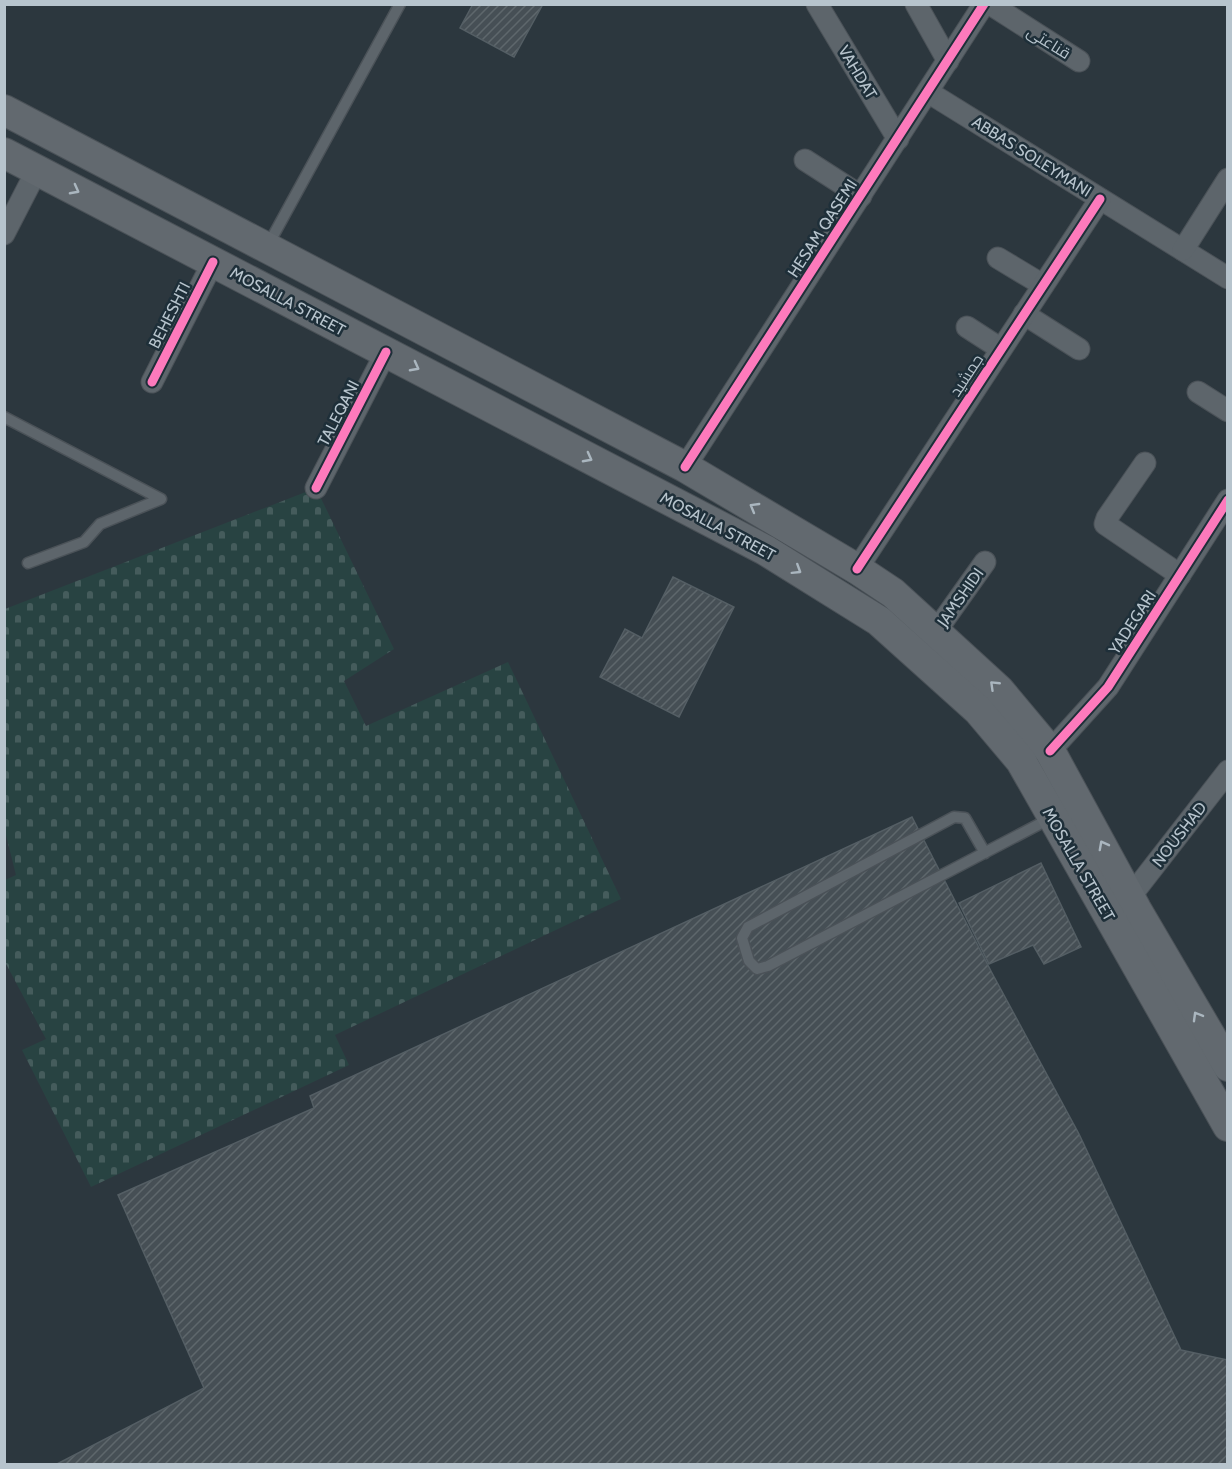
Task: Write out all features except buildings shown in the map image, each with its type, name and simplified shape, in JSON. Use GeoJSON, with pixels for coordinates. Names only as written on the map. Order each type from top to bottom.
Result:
{"type":"FeatureCollection","features":[{"type":"Feature","properties":{"kind":"main road","name":"MOSALLA STREET"},"geometry":{"type":"LineString","coordinates":[[4,110],[685,467],[857,569],[892,593],[999,690],[1050,751],[1227,1066]]}},
{"type":"Feature","properties":{"kind":"main road","name":"MOSALLA STREET"},"geometry":{"type":"LineString","coordinates":[[4,153],[765,550],[879,621],[978,710],[1021,761],[1227,1126]]}},
{"type":"Feature","properties":{"kind":"main road"},"geometry":{"type":"LineString","coordinates":[[250,281],[267,248]]}},
{"type":"Feature","properties":{"kind":"street","name":"VAHDAT"},"geometry":{"type":"LineString","coordinates":[[817,4],[898,139]]}},
{"type":"Feature","properties":{"kind":"street"},"geometry":{"type":"LineString","coordinates":[[916,4],[948,61]]}},
{"type":"Feature","properties":{"kind":"street","name":"HESAM QASEMI"},"geometry":{"type":"LineString","coordinates":[[685,467],[984,4]]}},
{"type":"Feature","properties":{"kind":"street","name":"قناعتی"},"geometry":{"type":"LineString","coordinates":[[990,4],[1078,61]]}},
{"type":"Feature","properties":{"kind":"street","name":"ABBAS SOLEYMANI"},"geometry":{"type":"LineString","coordinates":[[928,92],[1227,278]]}},
{"type":"Feature","properties":{"kind":"street"},"geometry":{"type":"LineString","coordinates":[[805,160],[861,195]]}},
{"type":"Feature","properties":{"kind":"street"},"geometry":{"type":"LineString","coordinates":[[4,234],[37,170]]}},
{"type":"Feature","properties":{"kind":"street"},"geometry":{"type":"LineString","coordinates":[[1183,250],[1227,179]]}},
{"type":"Feature","properties":{"kind":"street","name":"جمشید"},"geometry":{"type":"LineString","coordinates":[[857,569],[1100,198]]}},
{"type":"Feature","properties":{"kind":"street"},"geometry":{"type":"LineString","coordinates":[[998,258],[1043,285]]}},
{"type":"Feature","properties":{"kind":"street","name":"BEHESHTI"},"geometry":{"type":"LineString","coordinates":[[152,382],[213,262]]}},
{"type":"Feature","properties":{"kind":"street"},"geometry":{"type":"LineString","coordinates":[[1024,314],[1079,349]]}},
{"type":"Feature","properties":{"kind":"street"},"geometry":{"type":"LineString","coordinates":[[967,327],[1001,349]]}},
{"type":"Feature","properties":{"kind":"street","name":"TALEQANI"},"geometry":{"type":"LineString","coordinates":[[316,488],[386,352]]}},
{"type":"Feature","properties":{"kind":"street"},"geometry":{"type":"LineString","coordinates":[[1198,392],[1227,411]]}},
{"type":"Feature","properties":{"kind":"street"},"geometry":{"type":"LineString","coordinates":[[1145,463],[1105,524],[1180,575]]}},
{"type":"Feature","properties":{"kind":"street","name":"YADEGARI"},"geometry":{"type":"LineString","coordinates":[[1050,751],[1108,687],[1227,500]]}},
{"type":"Feature","properties":{"kind":"street","name":"JAMSHIDI"},"geometry":{"type":"LineString","coordinates":[[936,631],[984,562]]}},
{"type":"Feature","properties":{"kind":"street","name":"NOUSHAD"},"geometry":{"type":"LineString","coordinates":[[1130,897],[1227,771]]}},
{"type":"Feature","properties":{"kind":"lane"},"geometry":{"type":"LineString","coordinates":[[267,248],[400,4]]}},
{"type":"Feature","properties":{"kind":"lane"},"geometry":{"type":"LineString","coordinates":[[4,417],[161,499],[100,524],[84,542],[28,563]]}},
{"type":"Feature","properties":{"kind":"lane"},"geometry":{"type":"LineString","coordinates":[[985,853],[965,818],[954,817],[748,927],[742,938],[748,962],[757,969],[768,966],[985,853],[1052,817]]}},
{"type":"Feature","properties":{"kind":"green space"},"geometry":{"type":"Polygon","coordinates":[[[316,488],[394,649],[344,681],[366,726],[508,662],[621,899],[335,1035],[349,1065],[91,1187],[22,1050],[46,1039],[5,962],[5,880],[16,875],[5,831],[5,609],[316,488]]]}},
{"type":"Feature","properties":{"kind":"cycle path"},"geometry":{"type":"LineString","coordinates":[[685,467],[984,4]]}},
{"type":"Feature","properties":{"kind":"cycle path"},"geometry":{"type":"LineString","coordinates":[[857,569],[1100,199]]}},
{"type":"Feature","properties":{"kind":"cycle path"},"geometry":{"type":"LineString","coordinates":[[152,382],[213,262]]}},
{"type":"Feature","properties":{"kind":"cycle path"},"geometry":{"type":"LineString","coordinates":[[316,488],[386,352]]}},
{"type":"Feature","properties":{"kind":"cycle path"},"geometry":{"type":"LineString","coordinates":[[1050,751],[1108,687],[1228,500]]}}]}
